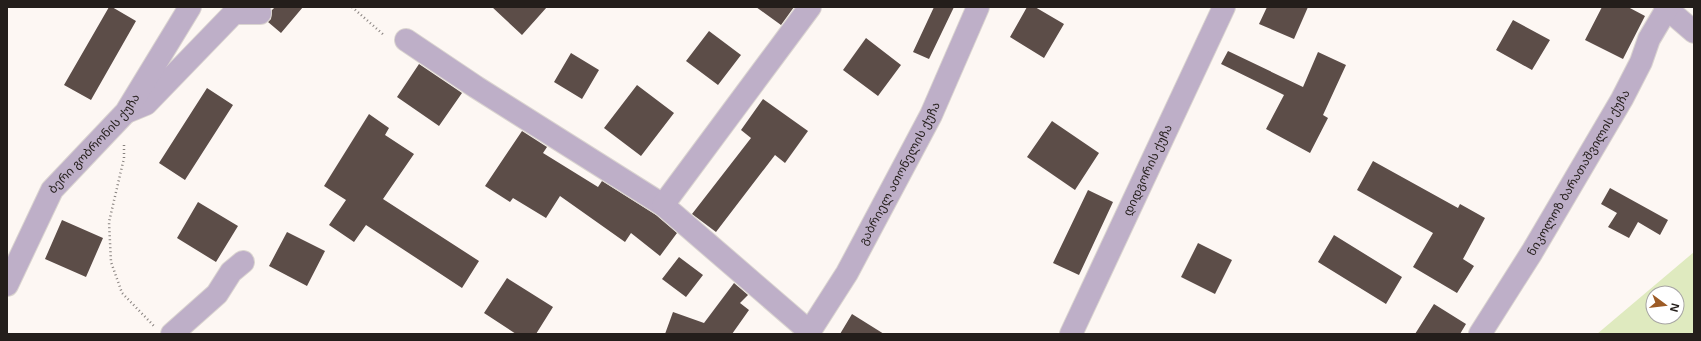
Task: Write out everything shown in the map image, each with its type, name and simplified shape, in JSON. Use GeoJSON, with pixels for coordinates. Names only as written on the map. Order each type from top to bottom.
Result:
{"type":"FeatureCollection","features":[{"type":"Feature","properties":{"kind":"street","name":"ბერი გობრონის ქუჩა"},"geometry":{"type":"LineString","coordinates":[[7,285],[52,190],[126,112],[190,7]]}},
{"type":"Feature","properties":{"kind":"street"},"geometry":{"type":"LineString","coordinates":[[663,205],[810,7]]}},
{"type":"Feature","properties":{"kind":"street","name":"გაბრიელ ათონელის ქუჩა"},"geometry":{"type":"LineString","coordinates":[[809,333],[847,272],[931,115],[978,7]]}},
{"type":"Feature","properties":{"kind":"street","name":"დიდგორის ქუჩა"},"geometry":{"type":"LineString","coordinates":[[1071,334],[1224,7]]}},
{"type":"Feature","properties":{"kind":"street"},"geometry":{"type":"LineString","coordinates":[[1667,7],[1694,32]]}},
{"type":"Feature","properties":{"kind":"street","name":"ნიკოლოზ ბარათაშვილის ქუჩა"},"geometry":{"type":"LineString","coordinates":[[1480,334],[1532,252],[1622,99],[1641,62],[1649,38],[1667,7]]}},
{"type":"Feature","properties":{"kind":"street"},"geometry":{"type":"LineString","coordinates":[[126,112],[146,104],[234,13],[260,13]]}},
{"type":"Feature","properties":{"kind":"street"},"geometry":{"type":"LineString","coordinates":[[406,40],[663,205],[809,333]]}},
{"type":"Feature","properties":{"kind":"street"},"geometry":{"type":"LineString","coordinates":[[164,332],[217,294],[231,272],[243,262]]}},
{"type":"Feature","properties":{"kind":"path"},"geometry":{"type":"LineString","coordinates":[[352,7],[391,41],[406,40]]}},
{"type":"Feature","properties":{"kind":"path"},"geometry":{"type":"LineString","coordinates":[[126,112],[124,158],[109,222],[111,262],[122,293],[164,332]]}},
{"type":"Feature","properties":{"kind":"green space"},"geometry":{"type":"Polygon","coordinates":[[[1694,252],[1694,334],[1597,334],[1645,293],[1645,325],[1685,325],[1685,285],[1655,285],[1694,252]]]}},
{"type":"Feature","properties":{"kind":"building"},"geometry":{"type":"Polygon","coordinates":[[[109,7],[112,7],[136,21],[91,100],[64,85],[109,7]]]}},
{"type":"Feature","properties":{"kind":"building"},"geometry":{"type":"Polygon","coordinates":[[[275,7],[303,7],[281,33],[268,22],[271,19],[272,10],[275,7]]]}},
{"type":"Feature","properties":{"kind":"building"},"geometry":{"type":"Polygon","coordinates":[[[492,7],[547,7],[522,35],[492,7]]]}},
{"type":"Feature","properties":{"kind":"building"},"geometry":{"type":"Polygon","coordinates":[[[756,7],[794,7],[781,25],[756,7]]]}},
{"type":"Feature","properties":{"kind":"building"},"geometry":{"type":"Polygon","coordinates":[[[934,7],[954,7],[929,59],[913,52],[934,7]]]}},
{"type":"Feature","properties":{"kind":"building"},"geometry":{"type":"Polygon","coordinates":[[[1027,7],[1035,7],[1064,24],[1044,58],[1010,37],[1027,7]]]}},
{"type":"Feature","properties":{"kind":"building"},"geometry":{"type":"Polygon","coordinates":[[[1267,7],[1308,7],[1294,39],[1259,24],[1267,7]]]}},
{"type":"Feature","properties":{"kind":"building"},"geometry":{"type":"Polygon","coordinates":[[[1602,7],[1628,7],[1645,16],[1623,59],[1585,40],[1602,7]]]}},
{"type":"Feature","properties":{"kind":"building"},"geometry":{"type":"Polygon","coordinates":[[[1513,20],[1550,40],[1532,70],[1496,50],[1513,20]]]}},
{"type":"Feature","properties":{"kind":"building"},"geometry":{"type":"Polygon","coordinates":[[[709,31],[741,55],[718,85],[686,61],[709,31]]]}},
{"type":"Feature","properties":{"kind":"building"},"geometry":{"type":"Polygon","coordinates":[[[866,38],[901,65],[878,96],[843,70],[866,38]]]}},
{"type":"Feature","properties":{"kind":"building"},"geometry":{"type":"Polygon","coordinates":[[[1228,51],[1303,87],[1318,52],[1346,65],[1323,115],[1328,118],[1310,153],[1266,129],[1284,95],[1221,64],[1228,51]]]}},
{"type":"Feature","properties":{"kind":"building"},"geometry":{"type":"Polygon","coordinates":[[[571,53],[599,70],[582,99],[554,82],[571,53]]]}},
{"type":"Feature","properties":{"kind":"building"},"geometry":{"type":"Polygon","coordinates":[[[419,64],[462,93],[439,126],[397,97],[419,64]]]}},
{"type":"Feature","properties":{"kind":"building"},"geometry":{"type":"Polygon","coordinates":[[[637,85],[674,113],[641,156],[604,128],[637,85]]]}},
{"type":"Feature","properties":{"kind":"building"},"geometry":{"type":"Polygon","coordinates":[[[207,88],[233,105],[185,180],[159,163],[207,88]]]}},
{"type":"Feature","properties":{"kind":"building"},"geometry":{"type":"Polygon","coordinates":[[[763,99],[808,131],[785,163],[775,155],[716,232],[692,214],[751,138],[741,130],[763,99]]]}},
{"type":"Feature","properties":{"kind":"building"},"geometry":{"type":"Polygon","coordinates":[[[369,114],[389,128],[385,135],[414,154],[383,199],[479,261],[462,288],[366,225],[354,242],[329,225],[346,200],[324,186],[369,114]]]}},
{"type":"Feature","properties":{"kind":"building"},"geometry":{"type":"Polygon","coordinates":[[[1052,121],[1099,153],[1075,190],[1027,157],[1052,121]]]}},
{"type":"Feature","properties":{"kind":"building"},"geometry":{"type":"Polygon","coordinates":[[[522,131],[547,147],[543,153],[598,187],[602,181],[656,215],[677,233],[660,256],[631,233],[625,242],[560,196],[546,218],[513,198],[510,202],[485,186],[522,131]]]}},
{"type":"Feature","properties":{"kind":"building"},"geometry":{"type":"Polygon","coordinates":[[[1373,161],[1458,208],[1460,204],[1485,218],[1463,259],[1474,266],[1457,293],[1413,267],[1433,233],[1357,190],[1373,161]]]}},
{"type":"Feature","properties":{"kind":"building"},"geometry":{"type":"Polygon","coordinates":[[[1610,188],[1668,220],[1660,235],[1638,222],[1629,238],[1608,227],[1617,213],[1601,204],[1610,188]]]}},
{"type":"Feature","properties":{"kind":"building"},"geometry":{"type":"Polygon","coordinates":[[[1088,190],[1113,202],[1079,275],[1053,263],[1088,190]]]}},
{"type":"Feature","properties":{"kind":"building"},"geometry":{"type":"Polygon","coordinates":[[[198,202],[238,226],[216,262],[177,238],[198,202]]]}},
{"type":"Feature","properties":{"kind":"building"},"geometry":{"type":"Polygon","coordinates":[[[62,220],[103,238],[86,277],[45,259],[62,220]]]}},
{"type":"Feature","properties":{"kind":"building"},"geometry":{"type":"Polygon","coordinates":[[[287,232],[325,251],[307,286],[269,266],[287,232]]]}},
{"type":"Feature","properties":{"kind":"building"},"geometry":{"type":"Polygon","coordinates":[[[1334,235],[1402,277],[1386,304],[1318,262],[1334,235]]]}},
{"type":"Feature","properties":{"kind":"building"},"geometry":{"type":"Polygon","coordinates":[[[1198,243],[1232,260],[1215,294],[1181,277],[1198,243]]]}},
{"type":"Feature","properties":{"kind":"building"},"geometry":{"type":"Polygon","coordinates":[[[679,257],[703,275],[686,297],[662,279],[679,257]]]}},
{"type":"Feature","properties":{"kind":"building"},"geometry":{"type":"Polygon","coordinates":[[[507,278],[553,307],[536,334],[516,334],[484,313],[507,278]]]}},
{"type":"Feature","properties":{"kind":"building"},"geometry":{"type":"Polygon","coordinates":[[[734,283],[748,295],[740,303],[749,310],[732,334],[665,334],[673,312],[704,323],[734,283]]]}},
{"type":"Feature","properties":{"kind":"building"},"geometry":{"type":"Polygon","coordinates":[[[1434,304],[1466,324],[1460,334],[1415,334],[1434,304]]]}},
{"type":"Feature","properties":{"kind":"building"},"geometry":{"type":"Polygon","coordinates":[[[852,314],[884,334],[840,334],[852,314]]]}}]}
